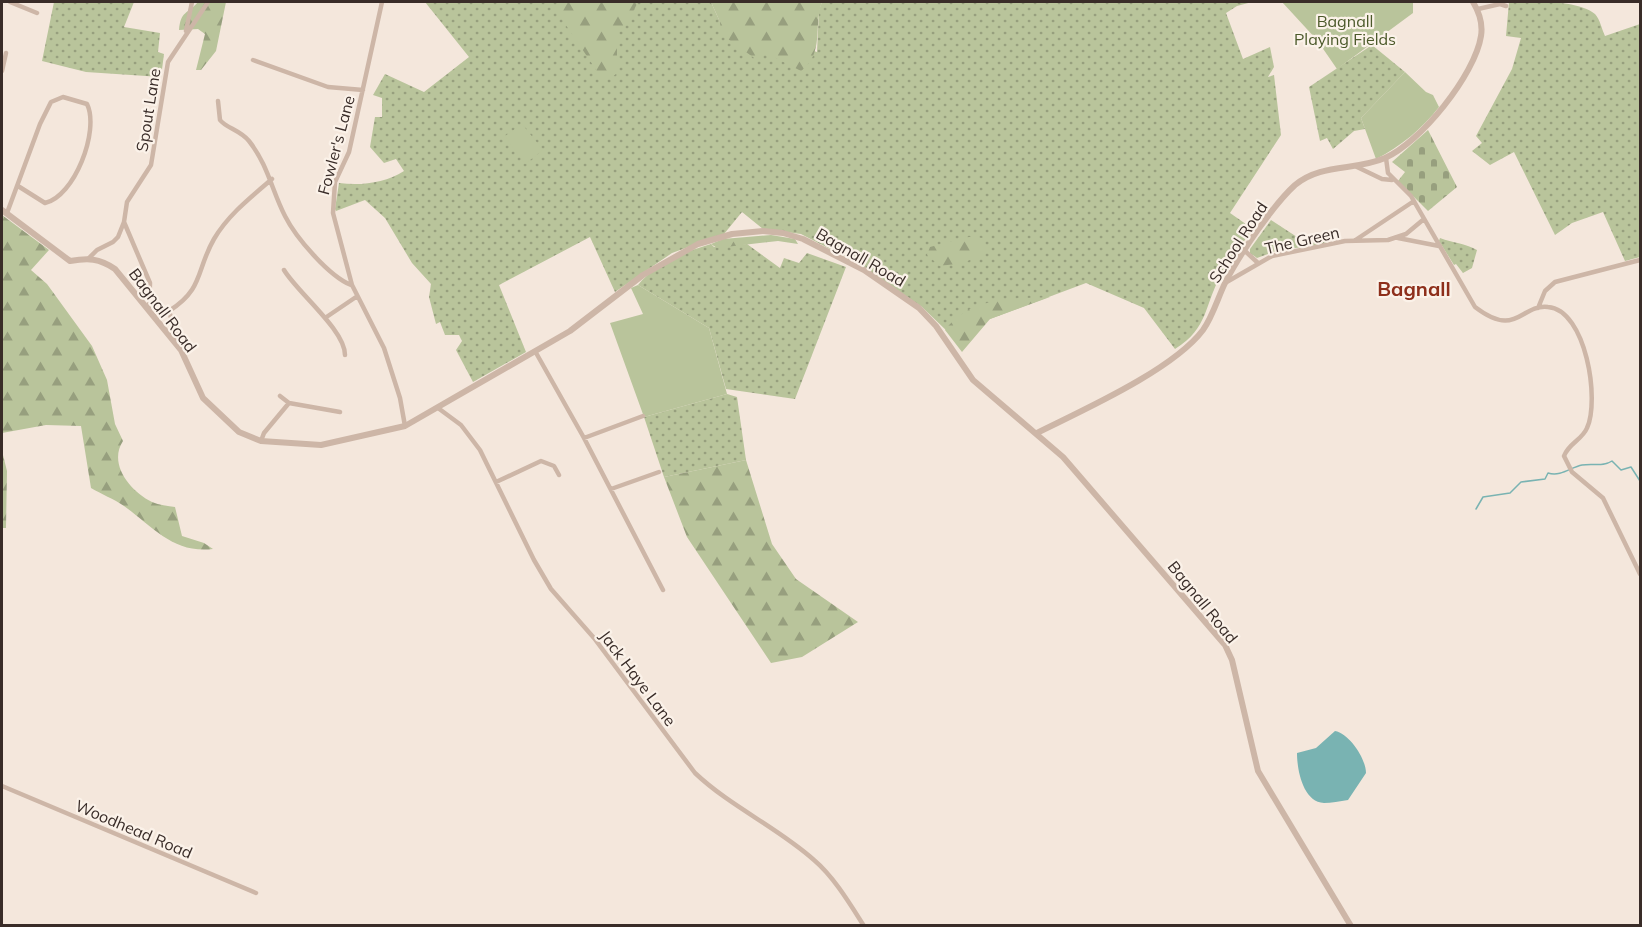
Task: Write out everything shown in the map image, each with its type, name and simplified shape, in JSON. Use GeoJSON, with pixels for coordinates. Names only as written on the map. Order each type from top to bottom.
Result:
{"type":"FeatureCollection","features":[{"type":"Feature","properties":{"kind":"street"},"geometry":{"type":"LineString","coordinates":[[10,2],[37,13]]}},
{"type":"Feature","properties":{"kind":"street"},"geometry":{"type":"LineString","coordinates":[[185,34],[192,2]]}},
{"type":"Feature","properties":{"kind":"street"},"geometry":{"type":"LineString","coordinates":[[185,34],[208,2]]}},
{"type":"Feature","properties":{"kind":"street","name":"Fowler's Lane"},"geometry":{"type":"LineString","coordinates":[[382,2],[349,152],[335,182],[332,199],[337,235],[352,285],[356,297],[384,348],[400,398],[405,426]]}},
{"type":"Feature","properties":{"kind":"street"},"geometry":{"type":"LineString","coordinates":[[1473,2],[1478,9],[1500,4],[1506,6]]}},
{"type":"Feature","properties":{"kind":"street","name":"School Road"},"geometry":{"type":"LineString","coordinates":[[1037,433],[1106,398],[1170,360],[1204,328],[1225,283],[1245,251],[1290,191],[1304,179],[1329,168],[1357,167],[1386,158],[1395,153],[1437,116],[1463,79],[1481,37],[1478,9]]}},
{"type":"Feature","properties":{"kind":"street","name":"Spout Lane"},"geometry":{"type":"LineString","coordinates":[[89,258],[97,250],[113,242],[124,222],[127,202],[151,165],[165,72],[185,34]]}},
{"type":"Feature","properties":{"kind":"street"},"geometry":{"type":"LineString","coordinates":[[2,72],[6,53]]}},
{"type":"Feature","properties":{"kind":"street"},"geometry":{"type":"LineString","coordinates":[[253,60],[328,87],[363,90]]}},
{"type":"Feature","properties":{"kind":"street"},"geometry":{"type":"LineString","coordinates":[[4,211],[18,186],[40,124],[51,102],[63,97],[87,104],[90,111],[90,138],[83,160],[55,201],[45,203],[18,186]]}},
{"type":"Feature","properties":{"kind":"street"},"geometry":{"type":"LineString","coordinates":[[218,101],[222,123],[239,130],[250,142],[272,179],[287,220],[322,263],[340,280],[352,285]]}},
{"type":"Feature","properties":{"kind":"street"},"geometry":{"type":"LineString","coordinates":[[1386,158],[1388,173],[1392,180]]}},
{"type":"Feature","properties":{"kind":"street","name":"School Road"},"geometry":{"type":"LineString","coordinates":[[1357,167],[1382,179],[1392,180],[1414,201],[1470,301],[1482,312],[1508,321],[1538,308]]}},
{"type":"Feature","properties":{"kind":"street"},"geometry":{"type":"LineString","coordinates":[[181,350],[169,311],[187,300],[200,278],[213,240],[224,224],[272,179]]}},
{"type":"Feature","properties":{"kind":"street","name":"The Green"},"geometry":{"type":"LineString","coordinates":[[1354,241],[1414,201]]}},
{"type":"Feature","properties":{"kind":"street","name":"Bagnall Road"},"geometry":{"type":"LineString","coordinates":[[4,211],[70,261],[89,258],[103,260],[115,269],[148,313],[181,350],[197,387],[209,404],[239,432],[261,441],[321,445],[405,426],[580,324],[643,274],[673,256],[699,244],[732,234],[783,233],[803,239],[864,270],[920,308],[936,326],[974,380],[1018,421],[1037,433],[1063,457],[1225,645],[1232,660],[1258,771],[1351,926]]}},
{"type":"Feature","properties":{"kind":"street","name":"The Green"},"geometry":{"type":"LineString","coordinates":[[1225,283],[1258,263],[1285,253],[1354,241],[1380,241],[1396,238],[1416,228],[1424,219]]}},
{"type":"Feature","properties":{"kind":"street"},"geometry":{"type":"LineString","coordinates":[[124,222],[150,283],[148,313]]}},
{"type":"Feature","properties":{"kind":"street","name":"The Green"},"geometry":{"type":"LineString","coordinates":[[1396,238],[1439,246]]}},
{"type":"Feature","properties":{"kind":"street"},"geometry":{"type":"LineString","coordinates":[[1245,251],[1258,263]]}},
{"type":"Feature","properties":{"kind":"street"},"geometry":{"type":"LineString","coordinates":[[1538,308],[1545,291],[1555,282],[1641,260]]}},
{"type":"Feature","properties":{"kind":"street"},"geometry":{"type":"LineString","coordinates":[[284,270],[291,282],[325,318],[345,348],[345,355]]}},
{"type":"Feature","properties":{"kind":"street"},"geometry":{"type":"LineString","coordinates":[[325,318],[356,297]]}},
{"type":"Feature","properties":{"kind":"street"},"geometry":{"type":"LineString","coordinates":[[1538,308],[1549,306],[1559,311],[1579,334],[1593,384],[1588,428],[1568,447],[1564,456],[1570,470],[1603,498],[1641,574]]}},
{"type":"Feature","properties":{"kind":"street"},"geometry":{"type":"LineString","coordinates":[[534,351],[584,438],[663,590]]}},
{"type":"Feature","properties":{"kind":"street"},"geometry":{"type":"LineString","coordinates":[[280,396],[289,403],[340,412]]}},
{"type":"Feature","properties":{"kind":"street"},"geometry":{"type":"LineString","coordinates":[[261,441],[264,433],[289,403]]}},
{"type":"Feature","properties":{"kind":"street","name":"Jack Haye Lane"},"geometry":{"type":"LineString","coordinates":[[438,408],[469,434],[551,589],[594,638],[695,773],[713,791],[775,830],[813,859],[864,926]]}},
{"type":"Feature","properties":{"kind":"street"},"geometry":{"type":"LineString","coordinates":[[584,438],[643,416]]}},
{"type":"Feature","properties":{"kind":"street"},"geometry":{"type":"LineString","coordinates":[[496,482],[541,460],[554,466],[560,475]]}},
{"type":"Feature","properties":{"kind":"street"},"geometry":{"type":"LineString","coordinates":[[611,489],[659,472]]}},
{"type":"Feature","properties":{"kind":"street","name":"Woodhead Road"},"geometry":{"type":"LineString","coordinates":[[2,786],[256,893]]}},
{"type":"Feature","properties":{"kind":"green space"},"geometry":{"type":"Polygon","coordinates":[[[54,2],[134,2],[124,27],[160,33],[158,52],[164,54],[161,77],[86,72],[42,61],[54,2]]]}},
{"type":"Feature","properties":{"kind":"green space"},"geometry":{"type":"Polygon","coordinates":[[[198,2],[226,2],[216,51],[201,70],[196,70],[205,34],[198,29],[179,30],[183,16],[198,2]]]}},
{"type":"Feature","properties":{"kind":"green space"},"geometry":{"type":"Polygon","coordinates":[[[425,2],[711,2],[720,22],[817,52],[819,10],[822,2],[1252,2],[1237,6],[1226,13],[1243,59],[1270,47],[1274,67],[1268,77],[1274,75],[1281,135],[1230,213],[1253,229],[1221,275],[1200,324],[1186,341],[1175,349],[1144,308],[1086,283],[950,334],[922,307],[853,261],[801,234],[763,229],[742,212],[724,234],[672,253],[615,292],[590,237],[499,285],[526,352],[473,382],[456,350],[462,341],[459,335],[445,335],[440,322],[436,324],[429,297],[431,284],[412,263],[385,218],[365,200],[336,211],[335,209],[339,183],[373,183],[404,171],[396,159],[384,163],[370,147],[375,117],[382,117],[382,98],[373,95],[385,74],[424,92],[469,57],[425,2]]]}},
{"type":"Feature","properties":{"kind":"green space"},"geometry":{"type":"Polygon","coordinates":[[[560,2],[638,2],[627,23],[617,30],[617,73],[610,79],[601,77],[555,9],[560,2]]]}},
{"type":"Feature","properties":{"kind":"green space"},"geometry":{"type":"Polygon","coordinates":[[[711,2],[822,2],[813,56],[801,71],[766,53],[757,60],[721,34],[720,22],[711,2]]]}},
{"type":"Feature","properties":{"kind":"green space","name":"Bagnall Playing Fields"},"geometry":{"type":"Polygon","coordinates":[[[1282,2],[1413,2],[1413,13],[1337,69],[1317,40],[1282,2]]]}},
{"type":"Feature","properties":{"kind":"green space"},"geometry":{"type":"Polygon","coordinates":[[[1509,2],[1554,2],[1588,9],[1597,16],[1605,36],[1640,24],[1640,257],[1625,261],[1603,212],[1572,223],[1555,235],[1514,152],[1490,165],[1472,151],[1482,143],[1476,136],[1512,69],[1521,38],[1506,36],[1509,2]]]}},
{"type":"Feature","properties":{"kind":"green space"},"geometry":{"type":"Polygon","coordinates":[[[1372,45],[1405,72],[1361,118],[1365,129],[1354,131],[1333,149],[1327,138],[1320,141],[1309,87],[1372,45]]]}},
{"type":"Feature","properties":{"kind":"green space"},"geometry":{"type":"Polygon","coordinates":[[[1405,72],[1426,92],[1433,95],[1439,107],[1410,136],[1394,149],[1376,159],[1361,118],[1405,72]]]}},
{"type":"Feature","properties":{"kind":"green space"},"geometry":{"type":"Polygon","coordinates":[[[522,124],[543,150],[525,164],[505,136],[522,124]]]}},
{"type":"Feature","properties":{"kind":"green space"},"geometry":{"type":"Polygon","coordinates":[[[1428,130],[1457,187],[1428,211],[1398,181],[1405,172],[1392,162],[1428,130]]]}},
{"type":"Feature","properties":{"kind":"green space"},"geometry":{"type":"Polygon","coordinates":[[[2,215],[49,250],[31,270],[47,284],[92,346],[107,380],[115,424],[123,441],[118,459],[129,484],[155,503],[175,507],[182,536],[204,543],[213,549],[199,549],[175,543],[120,503],[91,488],[81,426],[46,425],[2,433],[2,215]]]}},
{"type":"Feature","properties":{"kind":"green space"},"geometry":{"type":"Polygon","coordinates":[[[1271,220],[1297,237],[1327,235],[1327,244],[1279,250],[1257,258],[1250,253],[1250,249],[1271,220]]]}},
{"type":"Feature","properties":{"kind":"green space"},"geometry":{"type":"Polygon","coordinates":[[[771,235],[795,239],[798,244],[778,241],[717,248],[711,244],[723,239],[771,235]]]}},
{"type":"Feature","properties":{"kind":"green space"},"geometry":{"type":"Polygon","coordinates":[[[969,237],[983,238],[985,245],[983,254],[963,263],[940,266],[927,255],[930,247],[969,237]]]}},
{"type":"Feature","properties":{"kind":"green space"},"geometry":{"type":"Polygon","coordinates":[[[1440,238],[1477,250],[1472,268],[1463,273],[1456,264],[1454,265],[1439,241],[1440,238]]]}},
{"type":"Feature","properties":{"kind":"green space"},"geometry":{"type":"Polygon","coordinates":[[[711,244],[714,247],[747,244],[780,268],[784,258],[799,263],[807,253],[846,267],[795,399],[726,389],[709,328],[638,285],[645,277],[672,259],[711,244]]]}},
{"type":"Feature","properties":{"kind":"green space"},"geometry":{"type":"Polygon","coordinates":[[[638,285],[709,328],[727,394],[644,417],[610,323],[643,314],[631,288],[638,285]]]}},
{"type":"Feature","properties":{"kind":"green space"},"geometry":{"type":"Polygon","coordinates":[[[1050,297],[990,319],[962,352],[945,330],[955,319],[980,305],[1007,299],[1050,297]]]}},
{"type":"Feature","properties":{"kind":"green space"},"geometry":{"type":"Polygon","coordinates":[[[727,394],[737,397],[746,460],[664,477],[644,417],[727,394]]]}},
{"type":"Feature","properties":{"kind":"green space"},"geometry":{"type":"Polygon","coordinates":[[[2,451],[7,471],[6,528],[2,528],[2,451]]]}},
{"type":"Feature","properties":{"kind":"green space"},"geometry":{"type":"Polygon","coordinates":[[[746,460],[772,544],[796,579],[858,622],[802,657],[771,663],[687,537],[664,477],[746,460]]]}},
{"type":"Feature","properties":{"kind":"water"},"geometry":{"type":"Polygon","coordinates":[[[1335,731],[1346,737],[1356,748],[1366,773],[1348,800],[1324,803],[1311,797],[1306,791],[1298,768],[1297,753],[1316,748],[1335,731]]]}},
{"type":"Feature","properties":{"kind":"waterway"},"geometry":{"type":"LineString","coordinates":[[1476,509],[1483,497],[1510,493],[1521,482],[1545,479],[1548,473],[1562,473],[1582,465],[1612,461],[1621,470],[1631,467],[1640,481]]}},
{"type":"Feature","properties":{"kind":"district","name":"Bagnall"},"geometry":{"type":"Point","coordinates":[1414,289]}}]}
